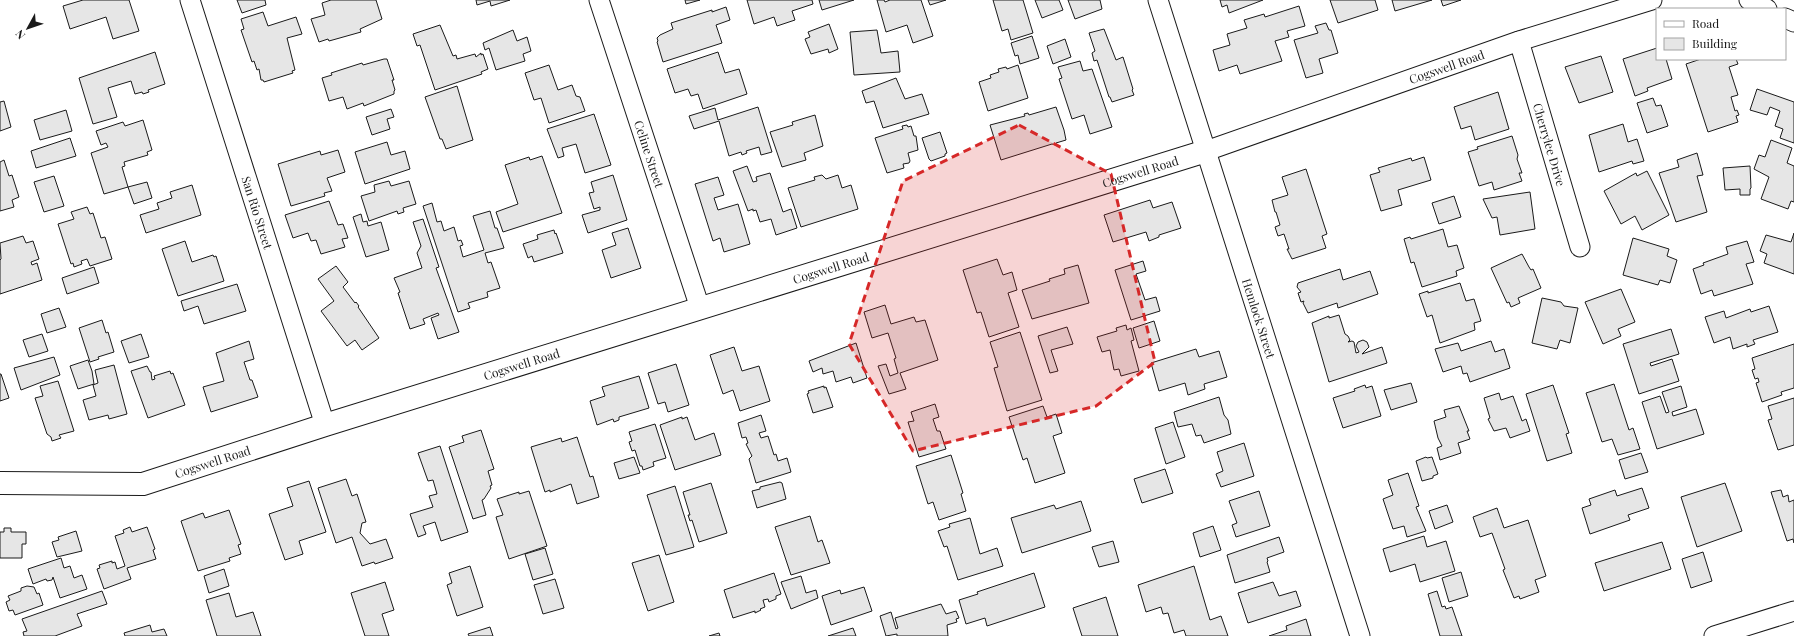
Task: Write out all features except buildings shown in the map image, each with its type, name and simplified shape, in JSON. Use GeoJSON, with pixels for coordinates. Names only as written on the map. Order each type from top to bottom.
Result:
{"type":"FeatureCollection","features":[{"type":"Feature","properties":{"kind":"street","name":"San Rio Street"},"geometry":{"type":"LineString","coordinates":[[190,0],[325,425]]}},
{"type":"Feature","properties":{"kind":"street","name":"Celine Street"},"geometry":{"type":"LineString","coordinates":[[599,0],[700,308]]}},
{"type":"Feature","properties":{"kind":"street","name":"Hemlock Street"},"geometry":{"type":"LineString","coordinates":[[1158,0],[1360,636]]}},
{"type":"Feature","properties":{"kind":"street","name":"Cogswell Road"},"geometry":{"type":"LineString","coordinates":[[0,483],[143,484],[325,425],[1206,151],[1519,41],[1652,0]]}},
{"type":"Feature","properties":{"kind":"street"},"geometry":{"type":"LineString","coordinates":[[1749,0],[1765,8]]}},
{"type":"Feature","properties":{"kind":"street","name":"Cherrylee Drive"},"geometry":{"type":"LineString","coordinates":[[1519,41],[1580,247]]}},
{"type":"Feature","properties":{"kind":"street"},"geometry":{"type":"LineString","coordinates":[[1714,636],[1734,633],[1794,611]]}},
{"type":"Feature","properties":{"kind":"highlighted area"},"geometry":{"type":"Polygon","coordinates":[[[1019,125],[1111,174],[1155,362],[1096,406],[913,451],[849,344],[903,181],[1019,125]]]}}]}
